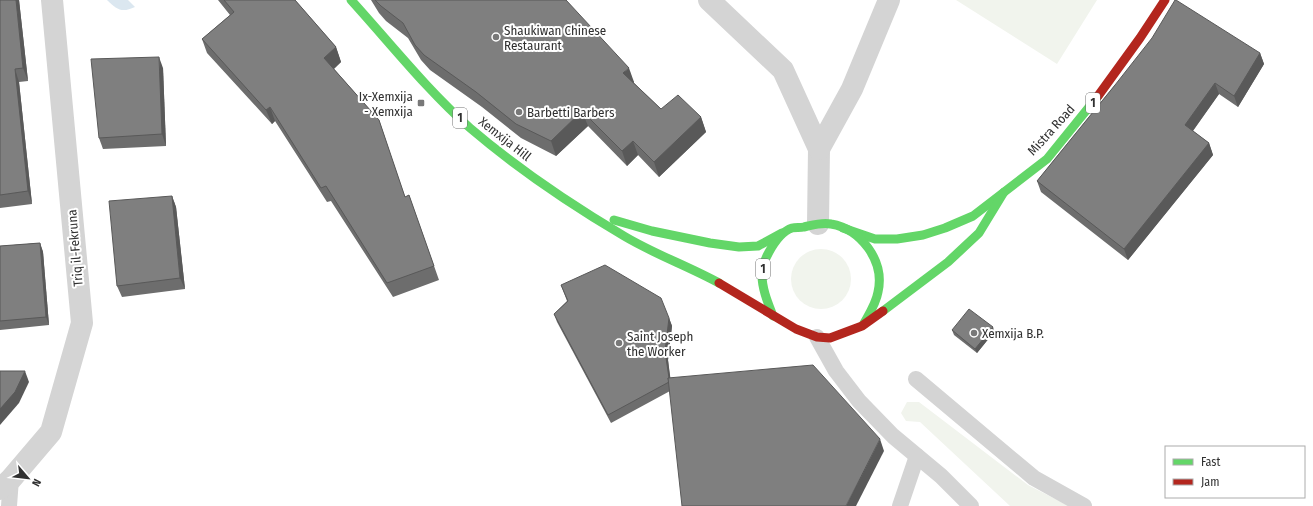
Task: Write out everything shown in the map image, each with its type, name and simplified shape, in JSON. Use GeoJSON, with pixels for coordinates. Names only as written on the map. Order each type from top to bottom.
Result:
{"type":"FeatureCollection","features":[{"type":"Feature","properties":{"kind":"main road","name":"Xemxija Hill"},"geometry":{"type":"LineString","coordinates":[[351,0],[430,89],[470,128],[506,157],[549,189],[626,237],[731,289],[773,316]]}},
{"type":"Feature","properties":{"kind":"main road","name":"Mistra Road"},"geometry":{"type":"LineString","coordinates":[[843,228],[875,239],[897,239],[945,228],[973,216],[1047,159],[1096,98],[1166,0]]}},
{"type":"Feature","properties":{"kind":"main road","name":"Mistra Road"},"geometry":{"type":"LineString","coordinates":[[862,326],[948,262],[979,233],[1004,192]]}},
{"type":"Feature","properties":{"kind":"main road","name":"Xemxija Hill"},"geometry":{"type":"LineString","coordinates":[[590,214],[652,232],[710,243],[739,246],[758,246],[789,229]]}},
{"type":"Feature","properties":{"kind":"main road","name":"1"},"geometry":{"type":"LineString","coordinates":[[818,224],[831,224],[843,228],[860,238],[871,252],[878,268],[879,286],[874,304],[862,326],[830,338],[817,337],[796,329],[773,316],[764,291],[762,273],[766,256],[776,241],[789,229],[818,224]]}},
{"type":"Feature","properties":{"kind":"street","name":"Triq il-Fekruna"},"geometry":{"type":"LineString","coordinates":[[6,484],[51,432],[82,324],[52,0]]}},
{"type":"Feature","properties":{"kind":"street"},"geometry":{"type":"LineString","coordinates":[[709,0],[783,70],[820,149]]}},
{"type":"Feature","properties":{"kind":"street"},"geometry":{"type":"LineString","coordinates":[[818,224],[820,149],[852,89],[889,0]]}},
{"type":"Feature","properties":{"kind":"lane"},"geometry":{"type":"LineString","coordinates":[[817,337],[836,371],[859,401],[892,436],[940,476],[971,506]]}},
{"type":"Feature","properties":{"kind":"lane"},"geometry":{"type":"LineString","coordinates":[[916,379],[1034,478],[1084,506]]}},
{"type":"Feature","properties":{"kind":"lane"},"geometry":{"type":"LineString","coordinates":[[900,506],[917,456]]}},
{"type":"Feature","properties":{"kind":"lane"},"geometry":{"type":"LineString","coordinates":[[6,484],[9,506]]}},
{"type":"Feature","properties":{"kind":"shaded area"},"geometry":{"type":"Polygon","coordinates":[[[107,0],[128,0],[135,7],[127,10],[120,10],[107,0]]]}},
{"type":"Feature","properties":{"kind":"shaded area"},"geometry":{"type":"Polygon","coordinates":[[[956,0],[1097,0],[1057,64],[956,0]]]}},
{"type":"Feature","properties":{"kind":"shaded area"},"geometry":{"type":"Polygon","coordinates":[[[821,249],[838,254],[846,262],[851,279],[846,296],[838,304],[821,309],[804,304],[796,296],[791,279],[796,262],[804,254],[821,249]]]}},
{"type":"Feature","properties":{"kind":"shaded area"},"geometry":{"type":"Polygon","coordinates":[[[907,402],[919,402],[1028,485],[1069,506],[1010,506],[920,422],[906,421],[901,413],[907,402]]]}},
{"type":"Feature","properties":{"kind":"building"},"geometry":{"type":"Polygon","coordinates":[[[0,0],[16,0],[23,68],[15,69],[28,191],[0,195],[0,0]]]}},
{"type":"Feature","properties":{"kind":"building"},"geometry":{"type":"Polygon","coordinates":[[[224,0],[295,0],[336,47],[324,58],[379,120],[405,197],[409,195],[434,266],[387,283],[326,186],[321,188],[270,107],[266,110],[202,39],[234,12],[224,0]]]}},
{"type":"Feature","properties":{"kind":"building"},"geometry":{"type":"Polygon","coordinates":[[[375,0],[566,0],[629,68],[623,73],[661,109],[678,95],[701,117],[654,162],[633,141],[622,151],[582,111],[551,141],[516,124],[476,92],[424,55],[415,45],[403,23],[375,0]]]}},
{"type":"Feature","properties":{"kind":"building"},"geometry":{"type":"Polygon","coordinates":[[[1175,0],[1260,53],[1234,96],[1215,83],[1185,125],[1209,143],[1124,249],[1037,181],[1152,38],[1175,0]]]}},
{"type":"Feature","properties":{"kind":"building"},"geometry":{"type":"Polygon","coordinates":[[[159,57],[162,134],[99,138],[91,59],[159,57]]]}},
{"type":"Feature","properties":{"kind":"building"},"geometry":{"type":"Polygon","coordinates":[[[172,196],[180,278],[117,286],[109,201],[172,196]]]}},
{"type":"Feature","properties":{"kind":"building"},"geometry":{"type":"Polygon","coordinates":[[[40,243],[46,317],[0,321],[0,246],[40,243]]]}},
{"type":"Feature","properties":{"kind":"building","name":"Saint Joseph the Worker"},"geometry":{"type":"Polygon","coordinates":[[[605,265],[661,298],[669,318],[665,351],[669,382],[608,415],[554,314],[568,301],[561,285],[605,265]]]}},
{"type":"Feature","properties":{"kind":"building","name":"Xemxija B.P."},"geometry":{"type":"Polygon","coordinates":[[[969,309],[993,327],[975,349],[952,330],[969,309]]]}},
{"type":"Feature","properties":{"kind":"building"},"geometry":{"type":"Polygon","coordinates":[[[813,365],[880,439],[846,506],[682,506],[668,378],[813,365]]]}},
{"type":"Feature","properties":{"kind":"building"},"geometry":{"type":"Polygon","coordinates":[[[0,371],[25,371],[15,392],[0,409],[0,371]]]}},
{"type":"Feature","properties":{"kind":"traffic: fast"},"geometry":{"type":"LineString","coordinates":[[351,0],[439,98],[470,128],[507,158],[564,199],[624,236],[647,249],[719,283]]}},
{"type":"Feature","properties":{"kind":"traffic: fast"},"geometry":{"type":"LineString","coordinates":[[843,228],[875,239],[897,239],[923,235],[945,228],[973,216],[1047,159],[1098,96]]}},
{"type":"Feature","properties":{"kind":"traffic: fast"},"geometry":{"type":"LineString","coordinates":[[883,311],[948,262],[979,233],[1004,192]]}},
{"type":"Feature","properties":{"kind":"traffic: fast"},"geometry":{"type":"LineString","coordinates":[[614,220],[652,231],[710,243],[739,247],[758,246],[782,233]]}},
{"type":"Feature","properties":{"kind":"traffic: fast"},"geometry":{"type":"LineString","coordinates":[[773,316],[767,301],[762,280],[766,257],[779,238],[788,230],[828,223],[852,232],[861,240],[874,258],[878,269],[879,280],[877,296],[874,305],[863,325]]}},
{"type":"Feature","properties":{"kind":"traffic: jam"},"geometry":{"type":"LineString","coordinates":[[1098,96],[1140,38],[1165,0]]}},
{"type":"Feature","properties":{"kind":"traffic: jam"},"geometry":{"type":"LineString","coordinates":[[719,283],[796,329],[817,337],[830,338],[862,326],[883,311]]}},
{"type":"Feature","properties":{"kind":"place","name":"Shaukiwan Chinese Restaurant"},"geometry":{"type":"Point","coordinates":[496,37]}},
{"type":"Feature","properties":{"kind":"place","name":"Ix-Xemxija - Xemxija"},"geometry":{"type":"Point","coordinates":[421,103]}},
{"type":"Feature","properties":{"kind":"place","name":"Barbetti Barbers"},"geometry":{"type":"Point","coordinates":[519,112]}},
{"type":"Feature","properties":{"kind":"place","name":"Xemxija B.P."},"geometry":{"type":"Point","coordinates":[974,333]}},
{"type":"Feature","properties":{"kind":"place","name":"Saint Joseph the Worker"},"geometry":{"type":"Point","coordinates":[619,343]}}]}
